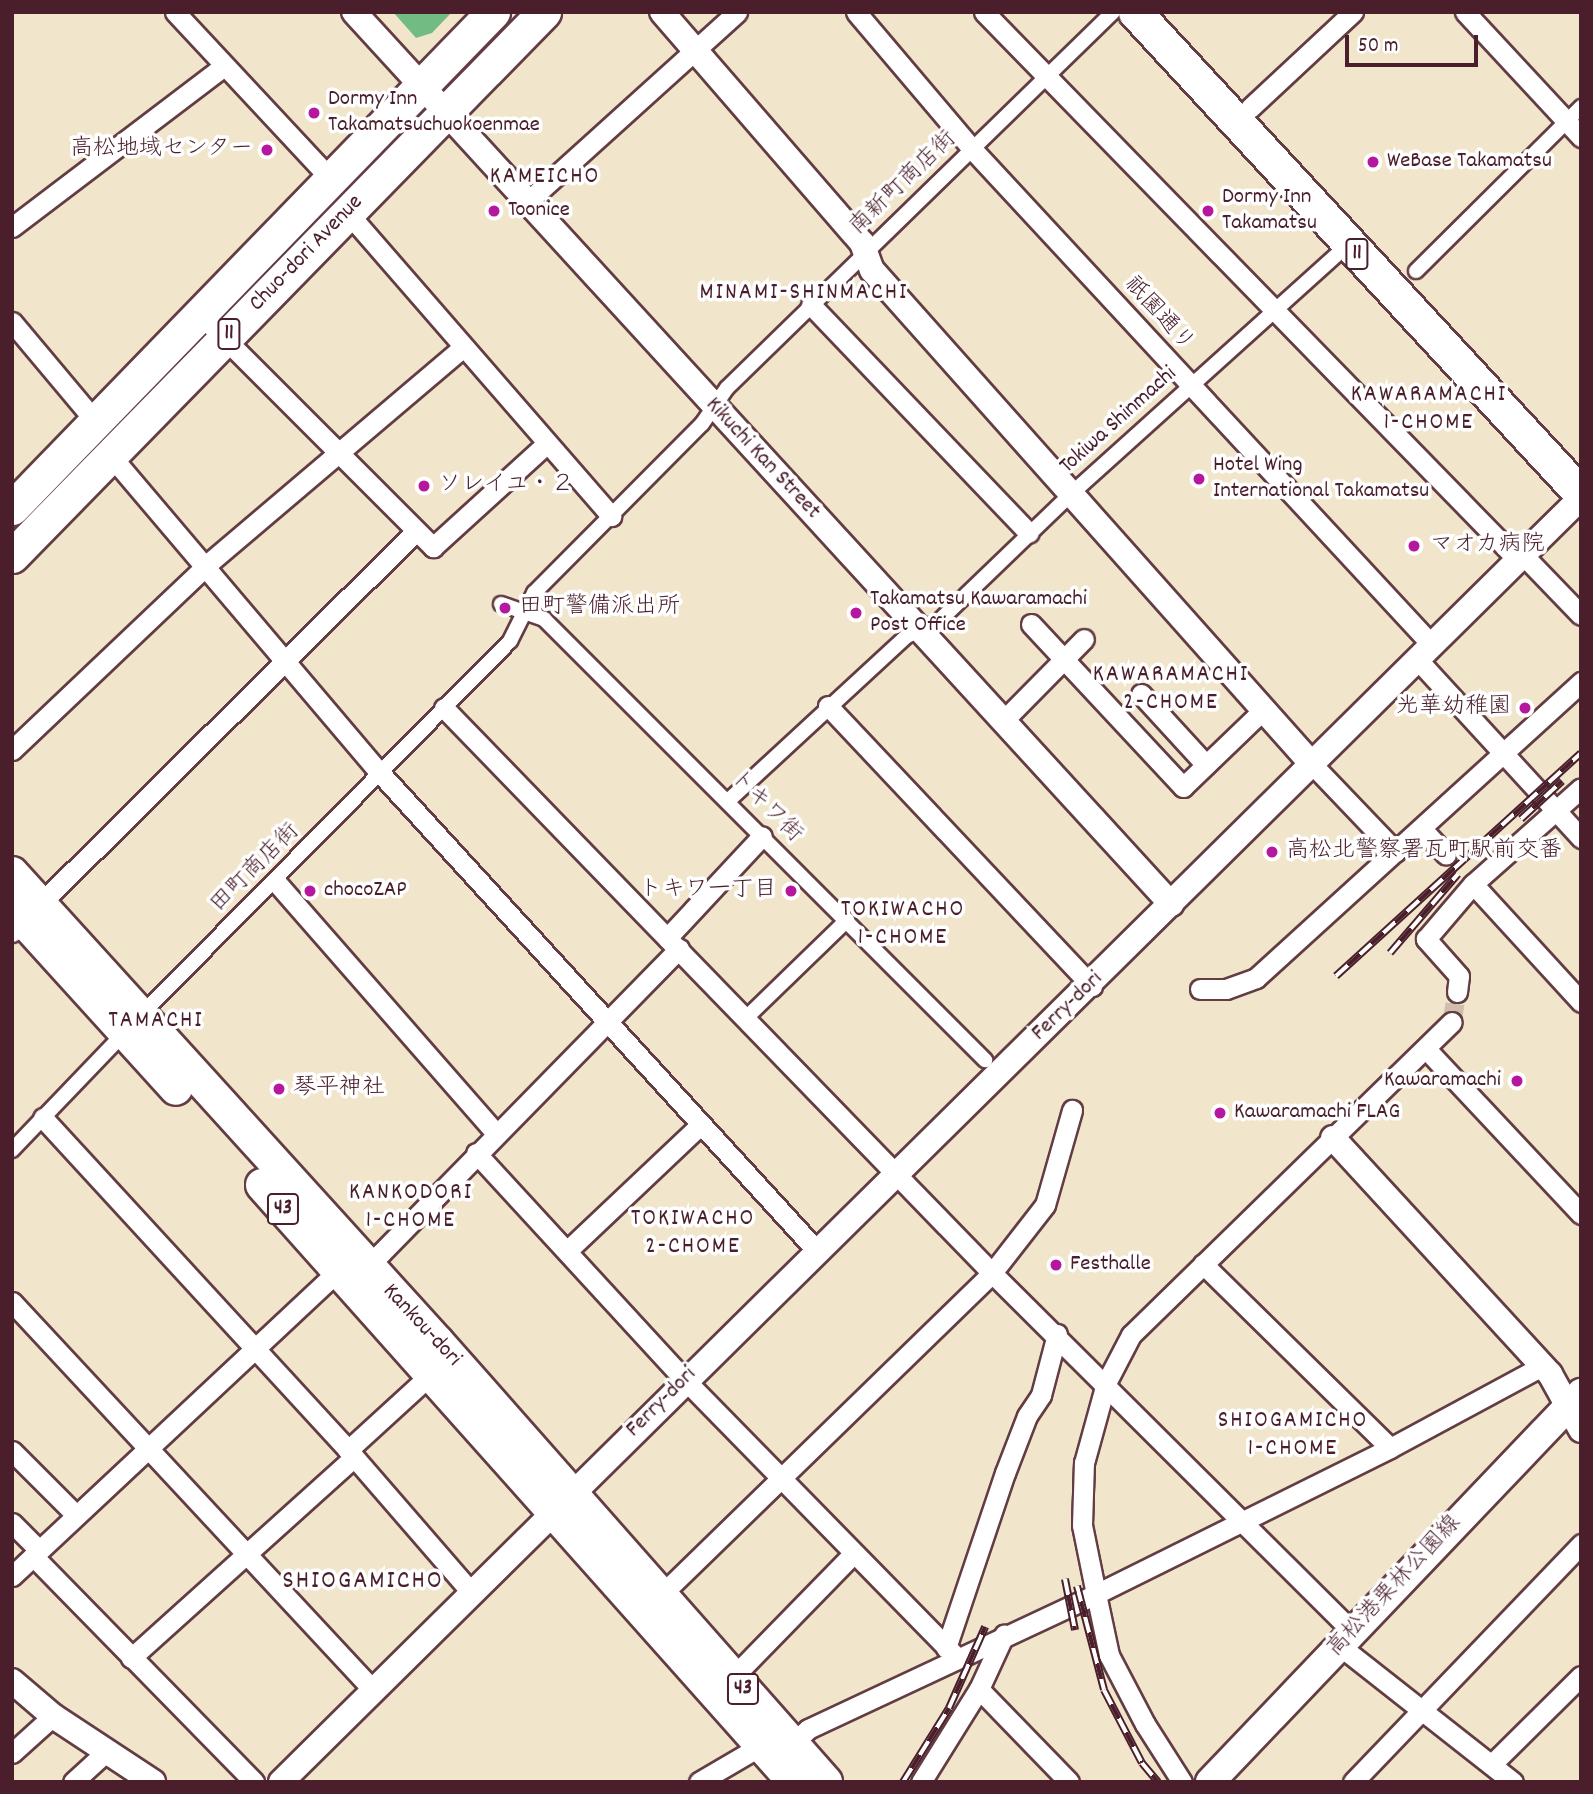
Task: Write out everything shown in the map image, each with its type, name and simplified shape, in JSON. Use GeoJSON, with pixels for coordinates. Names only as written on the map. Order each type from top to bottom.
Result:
{"type":"FeatureCollection","features":[{"type":"Feature","properties":{"kind":"highway","name":"Chuo-dori Avenue"},"geometry":{"type":"LineString","coordinates":[[12,508],[493,12]]}},
{"type":"Feature","properties":{"kind":"highway","name":"Chuo-dori Avenue"},"geometry":{"type":"LineString","coordinates":[[12,555],[544,12]]}},
{"type":"Feature","properties":{"kind":"highway","name":"11"},"geometry":{"type":"LineString","coordinates":[[1135,12],[1581,496]]}},
{"type":"Feature","properties":{"kind":"highway","name":"11"},"geometry":{"type":"LineString","coordinates":[[1161,12],[1581,467]]}},
{"type":"Feature","properties":{"kind":"main road","name":"Kankou-dori"},"geometry":{"type":"LineString","coordinates":[[12,873],[22,916],[132,1025],[777,1744],[826,1782]]}},
{"type":"Feature","properties":{"kind":"main road","name":"Kankou-dori"},"geometry":{"type":"LineString","coordinates":[[351,1269],[430,1375],[561,1503],[661,1595],[733,1677],[777,1744],[794,1782]]}},
{"type":"Feature","properties":{"kind":"main road","name":"高松港栗林公園線"},"geometry":{"type":"LineString","coordinates":[[1210,1782],[1573,1399]]}},
{"type":"Feature","properties":{"kind":"street"},"geometry":{"type":"LineString","coordinates":[[175,12],[331,179]]}},
{"type":"Feature","properties":{"kind":"street"},"geometry":{"type":"LineString","coordinates":[[663,12],[862,243],[872,270],[1262,711],[1396,852]]}},
{"type":"Feature","properties":{"kind":"street"},"geometry":{"type":"LineString","coordinates":[[527,202],[696,52],[737,12]]}},
{"type":"Feature","properties":{"kind":"street","name":"祇園通り"},"geometry":{"type":"LineString","coordinates":[[856,12],[973,150],[1192,387],[1424,652],[1504,755],[1581,838]]}},
{"type":"Feature","properties":{"kind":"street"},"geometry":{"type":"LineString","coordinates":[[984,12],[1276,311],[1581,615]]}},
{"type":"Feature","properties":{"kind":"street","name":"南新町商店街"},"geometry":{"type":"LineString","coordinates":[[526,614],[534,593],[611,516],[811,305],[1113,12]]}},
{"type":"Feature","properties":{"kind":"street"},"geometry":{"type":"LineString","coordinates":[[1250,108],[1353,12]]}},
{"type":"Feature","properties":{"kind":"street"},"geometry":{"type":"LineString","coordinates":[[1465,12],[1581,137]]}},
{"type":"Feature","properties":{"kind":"street","name":"Kikuchi Kan Street"},"geometry":{"type":"LineString","coordinates":[[362,15],[421,86],[1171,904]]}},
{"type":"Feature","properties":{"kind":"street"},"geometry":{"type":"LineString","coordinates":[[12,227],[224,66]]}},
{"type":"Feature","properties":{"kind":"street"},"geometry":{"type":"LineString","coordinates":[[1416,271],[1581,107]]}},
{"type":"Feature","properties":{"kind":"street"},"geometry":{"type":"LineString","coordinates":[[347,212],[545,444],[611,516]]}},
{"type":"Feature","properties":{"kind":"street","name":"Tokiwa Shinmachi"},"geometry":{"type":"LineString","coordinates":[[728,801],[907,636],[939,621],[1071,494],[1348,245]]}},
{"type":"Feature","properties":{"kind":"street"},"geometry":{"type":"LineString","coordinates":[[811,305],[1029,533]]}},
{"type":"Feature","properties":{"kind":"street"},"geometry":{"type":"LineString","coordinates":[[200,314],[433,547],[545,444]]}},
{"type":"Feature","properties":{"kind":"street"},"geometry":{"type":"LineString","coordinates":[[12,322],[96,422]]}},
{"type":"Feature","properties":{"kind":"street"},"geometry":{"type":"LineString","coordinates":[[12,750],[204,568],[336,452],[462,348]]}},
{"type":"Feature","properties":{"kind":"street"},"geometry":{"type":"LineString","coordinates":[[111,456],[381,774],[699,1126],[817,1251]]}},
{"type":"Feature","properties":{"kind":"street","name":"Ferry-dori"},"geometry":{"type":"LineString","coordinates":[[281,1782],[684,1379],[1091,986],[1310,762],[1581,496]]}},
{"type":"Feature","properties":{"kind":"street"},"geometry":{"type":"LineString","coordinates":[[22,916],[415,531]]}},
{"type":"Feature","properties":{"kind":"street","name":"トキワ街"},"geometry":{"type":"LineString","coordinates":[[501,604],[544,619],[985,1060]]}},
{"type":"Feature","properties":{"kind":"street","name":"田町商店街"},"geometry":{"type":"LineString","coordinates":[[12,1150],[510,641],[526,614]]}},
{"type":"Feature","properties":{"kind":"street"},"geometry":{"type":"LineString","coordinates":[[1031,624],[1183,787],[1262,711]]}},
{"type":"Feature","properties":{"kind":"street"},"geometry":{"type":"LineString","coordinates":[[1066,662],[1065,657],[1084,639]]}},
{"type":"Feature","properties":{"kind":"street"},"geometry":{"type":"LineString","coordinates":[[1003,721],[1066,662]]}},
{"type":"Feature","properties":{"kind":"street"},"geometry":{"type":"LineString","coordinates":[[1200,989],[1226,989],[1256,978],[1504,755],[1581,682]]}},
{"type":"Feature","properties":{"kind":"street"},"geometry":{"type":"LineString","coordinates":[[1141,694],[1206,765]]}},
{"type":"Feature","properties":{"kind":"street"},"geometry":{"type":"LineString","coordinates":[[828,706],[1091,986]]}},
{"type":"Feature","properties":{"kind":"street"},"geometry":{"type":"LineString","coordinates":[[444,708],[992,1273],[1057,1334],[1241,1519],[1347,1639],[1422,1709],[1499,1774],[1581,1676]]}},
{"type":"Feature","properties":{"kind":"street"},"geometry":{"type":"LineString","coordinates":[[1457,992],[1459,976],[1426,939],[1473,884],[1581,789]]}},
{"type":"Feature","properties":{"kind":"street"},"geometry":{"type":"LineString","coordinates":[[1422,829],[1446,855]]}},
{"type":"Feature","properties":{"kind":"street"},"geometry":{"type":"LineString","coordinates":[[12,1576],[254,1350],[351,1269],[476,1153],[606,1024],[762,836]]}},
{"type":"Feature","properties":{"kind":"street"},"geometry":{"type":"LineString","coordinates":[[276,882],[496,1133]]}},
{"type":"Feature","properties":{"kind":"street"},"geometry":{"type":"LineString","coordinates":[[1473,884],[1581,1002]]}},
{"type":"Feature","properties":{"kind":"street"},"geometry":{"type":"LineString","coordinates":[[746,1018],[847,920]]}},
{"type":"Feature","properties":{"kind":"street"},"geometry":{"type":"LineString","coordinates":[[1182,1782],[1145,1724],[1109,1655],[1082,1525],[1084,1463],[1106,1383],[1131,1335],[1427,1050],[1452,1022]]}},
{"type":"Feature","properties":{"kind":"street"},"geometry":{"type":"LineString","coordinates":[[1427,1050],[1581,1214]]}},
{"type":"Feature","properties":{"kind":"street"},"geometry":{"type":"LineString","coordinates":[[661,1595],[992,1273],[1045,1205],[1072,1110]]}},
{"type":"Feature","properties":{"kind":"street"},"geometry":{"type":"LineString","coordinates":[[43,1118],[351,1453],[472,1593]]}},
{"type":"Feature","properties":{"kind":"street"},"geometry":{"type":"LineString","coordinates":[[566,1251],[699,1126]]}},
{"type":"Feature","properties":{"kind":"street"},"geometry":{"type":"LineString","coordinates":[[1333,1138],[1573,1399],[1581,1430]]}},
{"type":"Feature","properties":{"kind":"street"},"geometry":{"type":"LineString","coordinates":[[476,1153],[684,1379],[951,1652]]}},
{"type":"Feature","properties":{"kind":"street"},"geometry":{"type":"LineString","coordinates":[[1203,1264],[1390,1448]]}},
{"type":"Feature","properties":{"kind":"street"},"geometry":{"type":"LineString","coordinates":[[12,1302],[374,1691]]}},
{"type":"Feature","properties":{"kind":"street"},"geometry":{"type":"LineString","coordinates":[[951,1652],[1005,1473],[1027,1416],[1041,1395],[1057,1334]]}},
{"type":"Feature","properties":{"kind":"street"},"geometry":{"type":"LineString","coordinates":[[699,1782],[808,1730],[951,1652],[1004,1635],[1096,1594],[1241,1519],[1390,1448],[1542,1366]]}},
{"type":"Feature","properties":{"kind":"street"},"geometry":{"type":"LineString","coordinates":[[131,1658],[247,1552],[430,1375]]}},
{"type":"Feature","properties":{"kind":"street"},"geometry":{"type":"LineString","coordinates":[[12,1451],[76,1514]]}},
{"type":"Feature","properties":{"kind":"street"},"geometry":{"type":"LineString","coordinates":[[12,1523],[131,1658],[254,1782]]}},
{"type":"Feature","properties":{"kind":"street"},"geometry":{"type":"LineString","coordinates":[[1353,1782],[1581,1544]]}},
{"type":"Feature","properties":{"kind":"street"},"geometry":{"type":"LineString","coordinates":[[733,1677],[854,1553]]}},
{"type":"Feature","properties":{"kind":"street"},"geometry":{"type":"LineString","coordinates":[[922,1782],[979,1689],[1004,1635]]}},
{"type":"Feature","properties":{"kind":"street"},"geometry":{"type":"LineString","coordinates":[[12,1681],[53,1716],[153,1782]]}},
{"type":"Feature","properties":{"kind":"street"},"geometry":{"type":"LineString","coordinates":[[979,1689],[1069,1782]]}},
{"type":"Feature","properties":{"kind":"street"},"geometry":{"type":"LineString","coordinates":[[12,1752],[53,1716]]}},
{"type":"Feature","properties":{"kind":"street"},"geometry":{"type":"LineString","coordinates":[[74,1782],[107,1751]]}},
{"type":"Feature","properties":{"kind":"green space"},"geometry":{"type":"Polygon","coordinates":[[[393,12],[452,12],[432,33],[416,38],[393,12]]]}},
{"type":"Feature","properties":{"kind":"tunnel"},"geometry":{"type":"LineString","coordinates":[[1452,1022],[1457,992]]}},
{"type":"Feature","properties":{"kind":"railway"},"geometry":{"type":"LineString","coordinates":[[1336,976],[1581,753]]}},
{"type":"Feature","properties":{"kind":"railway"},"geometry":{"type":"LineString","coordinates":[[1521,819],[1562,781]]}},
{"type":"Feature","properties":{"kind":"railway"},"geometry":{"type":"LineString","coordinates":[[1390,953],[1458,874]]}},
{"type":"Feature","properties":{"kind":"railway"},"geometry":{"type":"LineString","coordinates":[[1065,1579],[1075,1630]]}},
{"type":"Feature","properties":{"kind":"railway"},"geometry":{"type":"LineString","coordinates":[[1077,1586],[1104,1690],[1142,1763],[1158,1782]]}},
{"type":"Feature","properties":{"kind":"railway"},"geometry":{"type":"LineString","coordinates":[[903,1782],[949,1708],[985,1627]]}},
{"type":"Feature","properties":{"kind":"place","name":"Dormy Inn Takamatsuchuokoenmae"},"geometry":{"type":"Point","coordinates":[314,113]}},
{"type":"Feature","properties":{"kind":"place","name":"高松地域センター"},"geometry":{"type":"Point","coordinates":[267,150]}},
{"type":"Feature","properties":{"kind":"place","name":"WeBase Takamatsu"},"geometry":{"type":"Point","coordinates":[1373,162]}},
{"type":"Feature","properties":{"kind":"place","name":"Toonice"},"geometry":{"type":"Point","coordinates":[494,211]}},
{"type":"Feature","properties":{"kind":"place","name":"Dormy Inn Takamatsu"},"geometry":{"type":"Point","coordinates":[1208,211]}},
{"type":"Feature","properties":{"kind":"place","name":"Hotel Wing International Takamatsu"},"geometry":{"type":"Point","coordinates":[1199,479]}},
{"type":"Feature","properties":{"kind":"place","name":"ソレイユ・２"},"geometry":{"type":"Point","coordinates":[424,486]}},
{"type":"Feature","properties":{"kind":"place","name":"マオカ病院"},"geometry":{"type":"Point","coordinates":[1414,546]}},
{"type":"Feature","properties":{"kind":"place","name":"田町警備派出所"},"geometry":{"type":"Point","coordinates":[505,608]}},
{"type":"Feature","properties":{"kind":"place","name":"Takamatsu Kawaramachi Post Office"},"geometry":{"type":"Point","coordinates":[856,613]}},
{"type":"Feature","properties":{"kind":"place","name":"光華幼稚園"},"geometry":{"type":"Point","coordinates":[1525,708]}},
{"type":"Feature","properties":{"kind":"place","name":"高松北警察署瓦町駅前交番"},"geometry":{"type":"Point","coordinates":[1272,852]}},
{"type":"Feature","properties":{"kind":"place","name":"chocoZAP"},"geometry":{"type":"Point","coordinates":[310,891]}},
{"type":"Feature","properties":{"kind":"place","name":"トキワ一丁目"},"geometry":{"type":"Point","coordinates":[791,891]}},
{"type":"Feature","properties":{"kind":"place","name":"Kawaramachi"},"geometry":{"type":"Point","coordinates":[1517,1081]}},
{"type":"Feature","properties":{"kind":"place","name":"琴平神社"},"geometry":{"type":"Point","coordinates":[279,1089]}},
{"type":"Feature","properties":{"kind":"place","name":"Kawaramachi FLAG"},"geometry":{"type":"Point","coordinates":[1220,1113]}},
{"type":"Feature","properties":{"kind":"place","name":"Festhalle"},"geometry":{"type":"Point","coordinates":[1056,1265]}},
{"type":"Feature","properties":{"kind":"district","name":"KAMEICHO"},"geometry":{"type":"Point","coordinates":[545,178]}},
{"type":"Feature","properties":{"kind":"district","name":"MINAMI-SHINMACHI"},"geometry":{"type":"Point","coordinates":[804,294]}},
{"type":"Feature","properties":{"kind":"district","name":"KAWARAMACHI 1-CHOME"},"geometry":{"type":"Point","coordinates":[1429,410]}},
{"type":"Feature","properties":{"kind":"district","name":"KAWARAMACHI 2-CHOME"},"geometry":{"type":"Point","coordinates":[1171,690]}},
{"type":"Feature","properties":{"kind":"district","name":"TOKIWACHO 1-CHOME"},"geometry":{"type":"Point","coordinates":[903,925]}},
{"type":"Feature","properties":{"kind":"district","name":"TAMACHI"},"geometry":{"type":"Point","coordinates":[156,1022]}},
{"type":"Feature","properties":{"kind":"district","name":"KANKODORI 1-CHOME"},"geometry":{"type":"Point","coordinates":[411,1208]}},
{"type":"Feature","properties":{"kind":"district","name":"TOKIWACHO 2-CHOME"},"geometry":{"type":"Point","coordinates":[693,1234]}},
{"type":"Feature","properties":{"kind":"district","name":"SHIOGAMICHO 1-CHOME"},"geometry":{"type":"Point","coordinates":[1293,1436]}},
{"type":"Feature","properties":{"kind":"district","name":"SHIOGAMICHO"},"geometry":{"type":"Point","coordinates":[363,1582]}}]}
